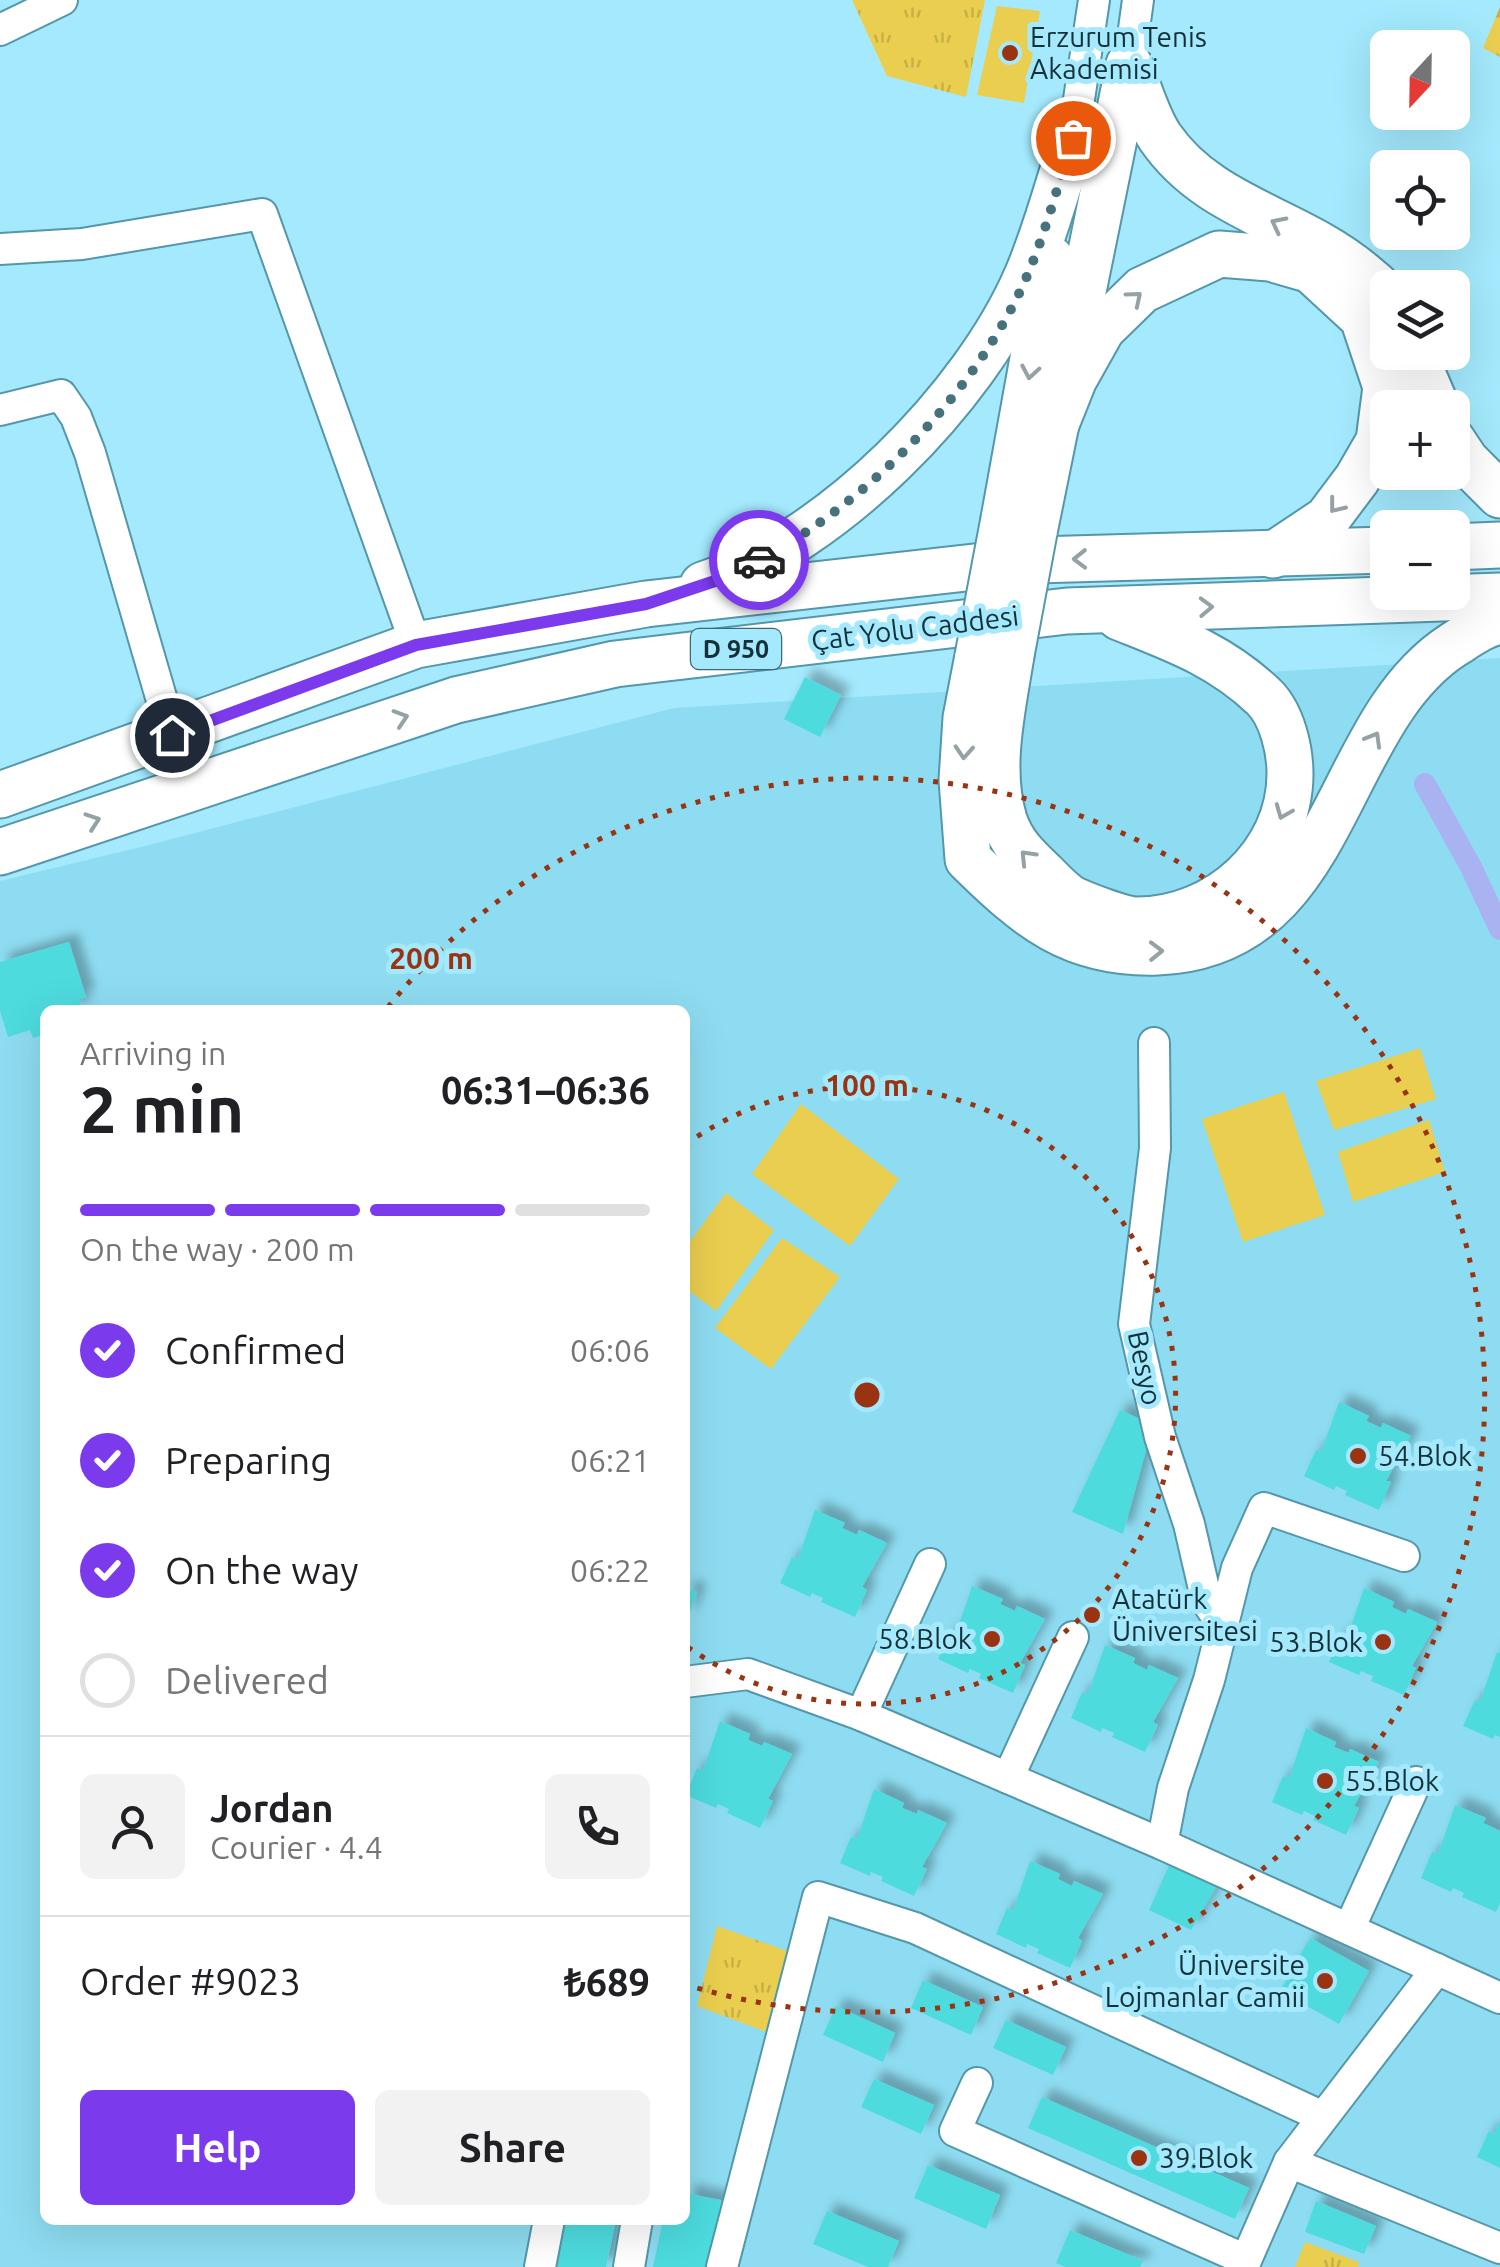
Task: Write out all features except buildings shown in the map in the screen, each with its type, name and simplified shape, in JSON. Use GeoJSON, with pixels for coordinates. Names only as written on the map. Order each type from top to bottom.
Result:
{"type":"FeatureCollection","features":[{"type":"Feature","properties":{"kind":"highway"},"geometry":{"type":"LineString","coordinates":[[1129,65],[1158,134],[1187,169],[1215,191],[1319,244],[1370,280]]}},
{"type":"Feature","properties":{"kind":"highway"},"geometry":{"type":"LineString","coordinates":[[1050,439],[1129,65]]}},
{"type":"Feature","properties":{"kind":"highway"},"geometry":{"type":"LineString","coordinates":[[1073,138],[1019,526],[995,655],[998,786],[1004,820],[1018,850],[1070,898],[1135,920],[1199,910],[1244,881],[1271,842],[1290,795],[1290,748],[1267,700],[1206,652],[1103,611]]}},
{"type":"Feature","properties":{"kind":"highway"},"geometry":{"type":"LineString","coordinates":[[646,604],[721,579],[808,532],[904,450],[988,349],[1027,276],[1073,138]]}},
{"type":"Feature","properties":{"kind":"highway"},"geometry":{"type":"LineString","coordinates":[[1019,526],[1074,379],[1102,329],[1142,290],[1218,254],[1270,258],[1311,270],[1363,318],[1386,386],[1379,442],[1357,479],[1327,519],[1273,556]]}},
{"type":"Feature","properties":{"kind":"highway"},"geometry":{"type":"LineString","coordinates":[[1470,465],[1500,496]]}},
{"type":"Feature","properties":{"kind":"highway"},"geometry":{"type":"LineString","coordinates":[[1470,546],[1500,545]]}},
{"type":"Feature","properties":{"kind":"highway","name":"Çat Yolu Caddesi"},"geometry":{"type":"LineString","coordinates":[[0,795],[416,645],[646,604],[1036,560],[1370,551]]}},
{"type":"Feature","properties":{"kind":"highway","name":"Çat Yolu Caddesi"},"geometry":{"type":"LineString","coordinates":[[0,852],[456,700],[615,664],[1067,610],[1500,596]]}},
{"type":"Feature","properties":{"kind":"highway"},"geometry":{"type":"LineString","coordinates":[[995,655],[966,718],[962,780],[968,859],[1006,897],[1068,939],[1114,951],[1195,950],[1265,914],[1336,816],[1370,744],[1399,698],[1439,654],[1485,624],[1500,621]]}},
{"type":"Feature","properties":{"kind":"street"},"geometry":{"type":"LineString","coordinates":[[0,30],[62,0]]}},
{"type":"Feature","properties":{"kind":"street"},"geometry":{"type":"LineString","coordinates":[[1073,138],[1094,0]]}},
{"type":"Feature","properties":{"kind":"street"},"geometry":{"type":"LineString","coordinates":[[1129,65],[1138,0]]}},
{"type":"Feature","properties":{"kind":"street"},"geometry":{"type":"LineString","coordinates":[[0,249],[82,244],[262,214],[416,645]]}},
{"type":"Feature","properties":{"kind":"street"},"geometry":{"type":"LineString","coordinates":[[0,410],[61,395],[76,417],[172,735]]}},
{"type":"Feature","properties":{"kind":"street","name":"Besyo"},"geometry":{"type":"LineString","coordinates":[[1154,1043],[1155,1148],[1134,1324],[1160,1437],[1189,1524],[1208,1602],[1222,1624]]}},
{"type":"Feature","properties":{"kind":"street"},"geometry":{"type":"LineString","coordinates":[[1162,1844],[1173,1788],[1209,1680],[1237,1568],[1264,1508],[1404,1556]]}},
{"type":"Feature","properties":{"kind":"street"},"geometry":{"type":"LineString","coordinates":[[861,1714],[930,1564]]}},
{"type":"Feature","properties":{"kind":"street"},"geometry":{"type":"LineString","coordinates":[[1008,1778],[1073,1637]]}},
{"type":"Feature","properties":{"kind":"street"},"geometry":{"type":"LineString","coordinates":[[690,1681],[748,1674],[861,1714],[1162,1844],[1500,1998]]}},
{"type":"Feature","properties":{"kind":"street"},"geometry":{"type":"LineString","coordinates":[[1349,1929],[1416,1782]]}},
{"type":"Feature","properties":{"kind":"street"},"geometry":{"type":"LineString","coordinates":[[722,2267],[818,1897],[915,1928],[1321,2116]]}},
{"type":"Feature","properties":{"kind":"street"},"geometry":{"type":"LineString","coordinates":[[977,2083],[956,2131],[1244,2264],[1289,2162],[1437,1968]]}},
{"type":"Feature","properties":{"kind":"street"},"geometry":{"type":"LineString","coordinates":[[1289,2162],[1500,2248]]}},
{"type":"Feature","properties":{"kind":"street"},"geometry":{"type":"LineString","coordinates":[[540,2267],[548,2225]]}},
{"type":"Feature","properties":{"kind":"street"},"geometry":{"type":"LineString","coordinates":[[630,2267],[637,2225]]}},
{"type":"Feature","properties":{"kind":"shaded area","name":"Atatürk Üniversitesi"},"geometry":{"type":"Polygon","coordinates":[[[1500,658],[1500,2267],[0,2267],[0,881],[674,708],[1500,658]]]}},
{"type":"Feature","properties":{"kind":"green space"},"geometry":{"type":"Polygon","coordinates":[[[852,0],[985,0],[966,97],[887,76],[852,0]]]}},
{"type":"Feature","properties":{"kind":"green space","name":"Erzurum Tenis Akademisi"},"geometry":{"type":"Polygon","coordinates":[[[997,6],[1040,11],[1024,103],[977,95],[997,6]]]}},
{"type":"Feature","properties":{"kind":"green space"},"geometry":{"type":"Polygon","coordinates":[[[1500,7],[1500,57],[1483,48],[1500,7]]]}},
{"type":"Feature","properties":{"kind":"green space"},"geometry":{"type":"Polygon","coordinates":[[[1420,1048],[1436,1099],[1334,1130],[1316,1081],[1420,1048]]]}},
{"type":"Feature","properties":{"kind":"green space"},"geometry":{"type":"Polygon","coordinates":[[[1284,1092],[1325,1215],[1243,1242],[1202,1119],[1284,1092]]]}},
{"type":"Feature","properties":{"kind":"green space"},"geometry":{"type":"Polygon","coordinates":[[[801,1104],[899,1179],[850,1246],[752,1174],[801,1104]]]}},
{"type":"Feature","properties":{"kind":"green space"},"geometry":{"type":"Polygon","coordinates":[[[1429,1120],[1445,1172],[1353,1202],[1338,1152],[1429,1120]]]}},
{"type":"Feature","properties":{"kind":"green space"},"geometry":{"type":"Polygon","coordinates":[[[726,1193],[774,1230],[716,1311],[690,1292],[690,1241],[726,1193]]]}},
{"type":"Feature","properties":{"kind":"green space"},"geometry":{"type":"Polygon","coordinates":[[[782,1238],[840,1277],[771,1369],[715,1328],[782,1238]]]}},
{"type":"Feature","properties":{"kind":"green space"},"geometry":{"type":"Polygon","coordinates":[[[717,1926],[793,1953],[767,2032],[697,2006],[717,1926]]]}},
{"type":"Feature","properties":{"kind":"green space"},"geometry":{"type":"Polygon","coordinates":[[[1305,2242],[1359,2262],[1358,2267],[1295,2267],[1305,2242]]]}},
{"type":"Feature","properties":{"kind":"waterway"},"geometry":{"type":"LineString","coordinates":[[1425,784],[1500,929]]}},
{"type":"Feature","properties":{"kind":"way so far"},"geometry":{"type":"LineString","coordinates":[[759,560],[808,532],[904,450],[988,349],[1027,276],[1073,138]]}},
{"type":"Feature","properties":{"kind":"place","name":"Erzurum Tenis Akademisi"},"geometry":{"type":"Point","coordinates":[1010,53]}},
{"type":"Feature","properties":{"kind":"place","name":"54.Blok"},"geometry":{"type":"Point","coordinates":[1358,1456]}},
{"type":"Feature","properties":{"kind":"place","name":"Atatürk Üniversitesi"},"geometry":{"type":"Point","coordinates":[1092,1615]}},
{"type":"Feature","properties":{"kind":"place","name":"58.Blok"},"geometry":{"type":"Point","coordinates":[992,1639]}},
{"type":"Feature","properties":{"kind":"place","name":"53.Blok"},"geometry":{"type":"Point","coordinates":[1383,1642]}},
{"type":"Feature","properties":{"kind":"place","name":"55.Blok"},"geometry":{"type":"Point","coordinates":[1325,1781]}},
{"type":"Feature","properties":{"kind":"place","name":"Üniversite Lojmanlar Camii"},"geometry":{"type":"Point","coordinates":[1325,1981]}},
{"type":"Feature","properties":{"kind":"place","name":"39.Blok"},"geometry":{"type":"Point","coordinates":[1139,2158]}},
{"type":"Feature","properties":{"kind":"route"},"geometry":{"type":"LineString","coordinates":[[172,735],[416,645],[646,604],[721,579],[759,560]]}}]}
